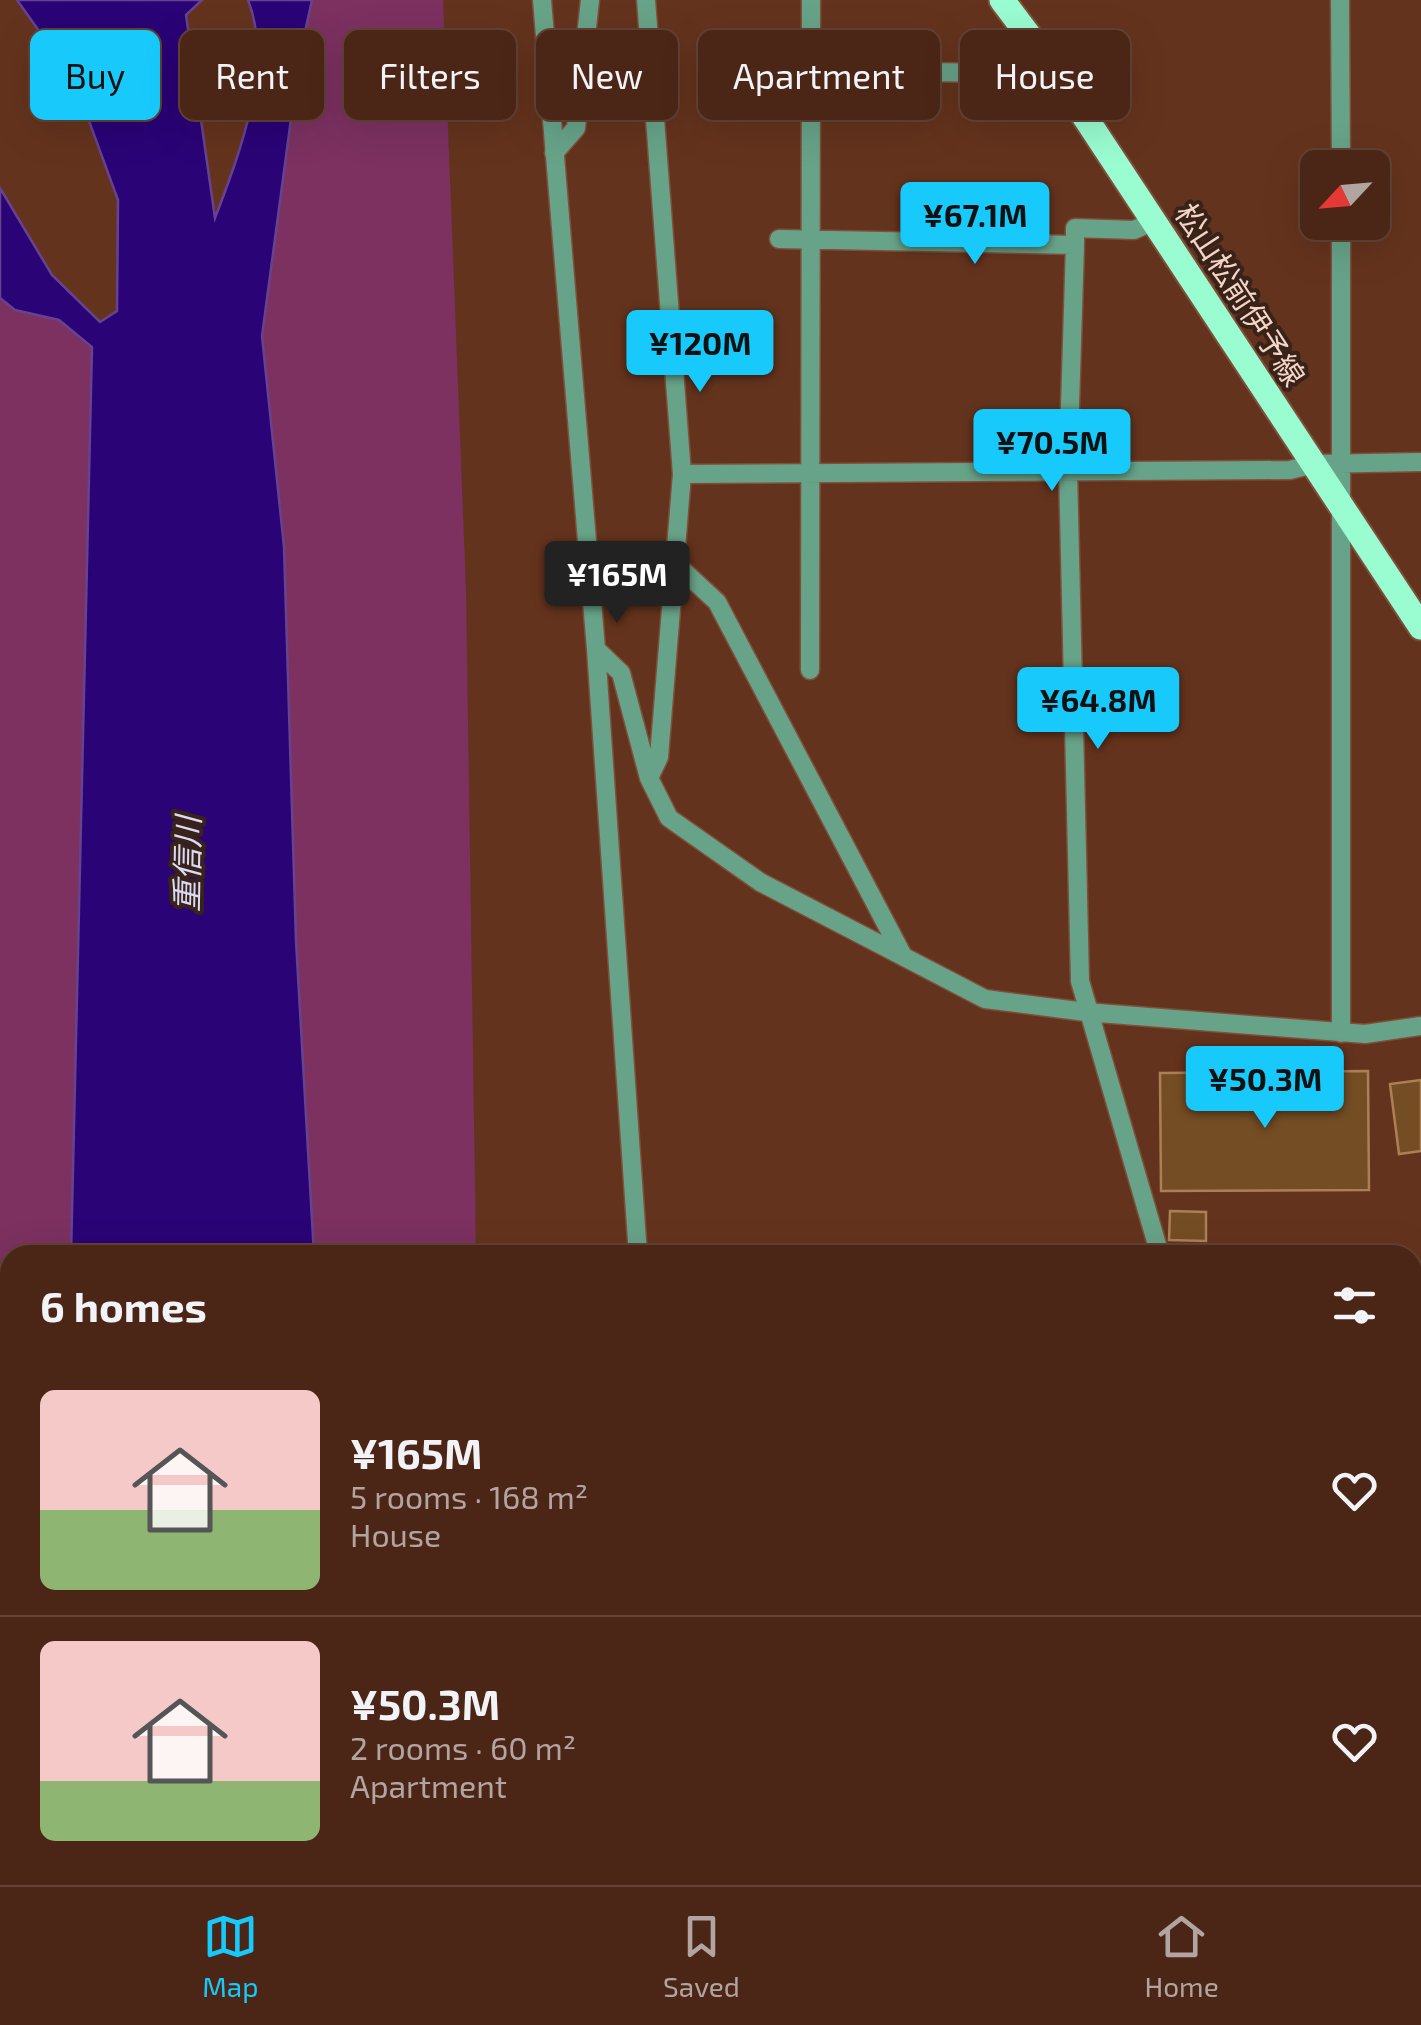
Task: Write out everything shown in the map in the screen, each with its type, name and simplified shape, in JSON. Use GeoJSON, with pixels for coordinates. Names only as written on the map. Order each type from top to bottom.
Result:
{"type":"FeatureCollection","features":[{"type":"Feature","properties":{"kind":"main road","name":"松山松前伊予線"},"geometry":{"type":"LineString","coordinates":[[1002,0],[1025,30]]}},
{"type":"Feature","properties":{"kind":"main road","name":"松山松前伊予線"},"geometry":{"type":"LineString","coordinates":[[1087,120],[1421,627]]}},
{"type":"Feature","properties":{"kind":"street"},"geometry":{"type":"LineString","coordinates":[[542,0],[642,1245]]}},
{"type":"Feature","properties":{"kind":"street"},"geometry":{"type":"LineString","coordinates":[[554,153],[576,128],[590,0]]}},
{"type":"Feature","properties":{"kind":"street"},"geometry":{"type":"LineString","coordinates":[[646,0],[682,474],[659,758],[649,778]]}},
{"type":"Feature","properties":{"kind":"street"},"geometry":{"type":"LineString","coordinates":[[810,670],[812,0]]}},
{"type":"Feature","properties":{"kind":"street"},"geometry":{"type":"LineString","coordinates":[[1340,0],[1341,150]]}},
{"type":"Feature","properties":{"kind":"street"},"geometry":{"type":"LineString","coordinates":[[1154,222],[1134,230],[1075,228],[1068,470],[1080,981],[1157,1245]]}},
{"type":"Feature","properties":{"kind":"street"},"geometry":{"type":"LineString","coordinates":[[779,239],[1074,244]]}},
{"type":"Feature","properties":{"kind":"street"},"geometry":{"type":"LineString","coordinates":[[1341,240],[1341,1033]]}},
{"type":"Feature","properties":{"kind":"street"},"geometry":{"type":"LineString","coordinates":[[682,474],[1290,470],[1314,464],[1421,462]]}},
{"type":"Feature","properties":{"kind":"street"},"geometry":{"type":"LineString","coordinates":[[677,565],[717,602],[903,956]]}},
{"type":"Feature","properties":{"kind":"street"},"geometry":{"type":"LineString","coordinates":[[596,649],[621,673],[649,778],[670,818],[760,882],[985,999],[1086,1012],[1341,1033],[1364,1034],[1421,1026]]}},
{"type":"Feature","properties":{"kind":"shaded area"},"geometry":{"type":"Polygon","coordinates":[[[312,0],[443,0],[444,30],[344,30],[344,120],[448,120],[466,590],[476,1245],[313,1245],[296,941],[284,547],[262,336],[291,120],[324,120],[324,30],[305,30],[312,0]]]}},
{"type":"Feature","properties":{"kind":"shaded area"},"geometry":{"type":"Polygon","coordinates":[[[0,298],[15,310],[59,320],[92,346],[98,594],[71,1245],[0,1245],[0,298]]]}},
{"type":"Feature","properties":{"kind":"water","name":"重信川"},"geometry":{"type":"Polygon","coordinates":[[[17,0],[202,0],[186,15],[188,30],[180,30],[180,120],[201,120],[215,218],[248,120],[291,120],[262,336],[284,547],[296,941],[313,1245],[71,1245],[92,347],[59,320],[15,310],[0,298],[0,188],[52,275],[100,322],[117,311],[118,200],[89,120],[160,120],[160,30],[38,30],[17,0]]]}},
{"type":"Feature","properties":{"kind":"water"},"geometry":{"type":"Polygon","coordinates":[[[248,0],[312,0],[305,30],[255,30],[248,0]]]}},
{"type":"Feature","properties":{"kind":"building"},"geometry":{"type":"Polygon","coordinates":[[[1368,1071],[1369,1190],[1161,1191],[1160,1073],[1368,1071]]]}},
{"type":"Feature","properties":{"kind":"building"},"geometry":{"type":"Polygon","coordinates":[[[1421,1080],[1421,1151],[1399,1154],[1390,1084],[1421,1080]]]}},
{"type":"Feature","properties":{"kind":"building"},"geometry":{"type":"Polygon","coordinates":[[[1170,1211],[1206,1212],[1206,1241],[1169,1240],[1170,1211]]]}}]}
